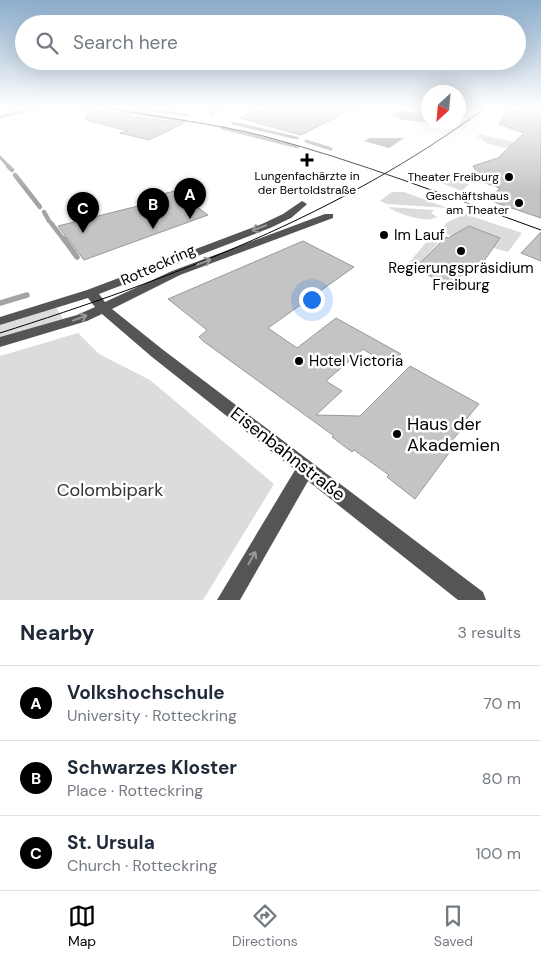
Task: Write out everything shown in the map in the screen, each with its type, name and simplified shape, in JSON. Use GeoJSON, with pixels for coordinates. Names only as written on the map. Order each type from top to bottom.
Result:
{"type":"FeatureCollection","features":[{"type":"Feature","properties":{"kind":"street","name":"Rotteckring"},"geometry":{"type":"LineString","coordinates":[[0,321],[90,293],[266,226],[287,216],[302,204]]}},
{"type":"Feature","properties":{"kind":"street","name":"Rotteckring"},"geometry":{"type":"LineString","coordinates":[[0,342],[76,320],[176,273],[329,216]]}},
{"type":"Feature","properties":{"kind":"street","name":"Eisenbahnstraße"},"geometry":{"type":"LineString","coordinates":[[90,293],[103,308],[161,356],[474,600]]}},
{"type":"Feature","properties":{"kind":"street"},"geometry":{"type":"LineString","coordinates":[[228,600],[306,468]]}},
{"type":"Feature","properties":{"kind":"green space"},"geometry":{"type":"Polygon","coordinates":[[[477,136],[488,136],[515,144],[510,149],[488,144],[477,136]]]}},
{"type":"Feature","properties":{"kind":"green space"},"geometry":{"type":"Polygon","coordinates":[[[428,178],[441,178],[469,184],[462,191],[428,178]]]}},
{"type":"Feature","properties":{"kind":"green space"},"geometry":{"type":"Polygon","coordinates":[[[392,192],[404,192],[448,208],[387,204],[380,201],[392,192]]]}},
{"type":"Feature","properties":{"kind":"green space"},"geometry":{"type":"Polygon","coordinates":[[[388,207],[434,210],[431,213],[437,217],[420,219],[405,215],[388,207]]]}},
{"type":"Feature","properties":{"kind":"green space"},"geometry":{"type":"Polygon","coordinates":[[[465,214],[522,233],[508,252],[451,236],[441,231],[446,223],[465,214]]]}},
{"type":"Feature","properties":{"kind":"green space"},"geometry":{"type":"Polygon","coordinates":[[[429,239],[438,243],[415,268],[407,265],[429,239]]]}},
{"type":"Feature","properties":{"kind":"green space"},"geometry":{"type":"Polygon","coordinates":[[[56,307],[63,319],[0,338],[0,325],[56,307]]]}},
{"type":"Feature","properties":{"kind":"green space","name":"Colombipark"},"geometry":{"type":"Polygon","coordinates":[[[78,333],[99,354],[150,380],[274,484],[203,600],[0,600],[0,356],[78,333]]]}},
{"type":"Feature","properties":{"kind":"shaded area"},"geometry":{"type":"Polygon","coordinates":[[[370,138],[404,138],[389,148],[364,141],[370,138]]]}},
{"type":"Feature","properties":{"kind":"building"},"geometry":{"type":"Polygon","coordinates":[[[132,136],[157,136],[149,140],[132,136]]]}},
{"type":"Feature","properties":{"kind":"building"},"geometry":{"type":"Polygon","coordinates":[[[521,136],[541,136],[541,218],[488,200],[500,188],[474,179],[479,175],[473,166],[498,158],[521,136]]]}},
{"type":"Feature","properties":{"kind":"building"},"geometry":{"type":"Polygon","coordinates":[[[175,191],[208,215],[84,260],[58,226],[154,202],[150,197],[175,191]]]}},
{"type":"Feature","properties":{"kind":"building","name":"Regierungspräsidium Freiburg"},"geometry":{"type":"Polygon","coordinates":[[[469,226],[500,238],[484,261],[447,285],[426,274],[413,270],[446,237],[448,238],[469,226]]]}},
{"type":"Feature","properties":{"kind":"building"},"geometry":{"type":"Polygon","coordinates":[[[541,232],[541,261],[521,253],[541,232]]]}},
{"type":"Feature","properties":{"kind":"building"},"geometry":{"type":"Polygon","coordinates":[[[303,241],[354,267],[268,328],[297,348],[336,318],[401,354],[389,366],[363,349],[326,381],[342,391],[316,415],[360,416],[410,366],[479,404],[458,429],[460,431],[445,449],[449,453],[415,499],[387,477],[389,475],[354,450],[352,452],[332,437],[334,436],[203,341],[199,337],[207,330],[168,299],[303,241]]]}},
{"type":"Feature","properties":{"kind":"waterway"},"geometry":{"type":"LineString","coordinates":[[254,136],[298,147]]}},
{"type":"Feature","properties":{"kind":"waterway"},"geometry":{"type":"LineString","coordinates":[[288,136],[297,138]]}},
{"type":"Feature","properties":{"kind":"waterway"},"geometry":{"type":"LineString","coordinates":[[306,141],[331,149]]}},
{"type":"Feature","properties":{"kind":"waterway"},"geometry":{"type":"LineString","coordinates":[[0,157],[9,167]]}},
{"type":"Feature","properties":{"kind":"waterway"},"geometry":{"type":"LineString","coordinates":[[9,167],[12,170]]}},
{"type":"Feature","properties":{"kind":"waterway"},"geometry":{"type":"LineString","coordinates":[[15,175],[40,207]]}},
{"type":"Feature","properties":{"kind":"waterway"},"geometry":{"type":"LineString","coordinates":[[44,212],[49,221]]}},
{"type":"Feature","properties":{"kind":"waterway"},"geometry":{"type":"LineString","coordinates":[[51,223],[65,241]]}},
{"type":"Feature","properties":{"kind":"waterway"},"geometry":{"type":"LineString","coordinates":[[64,239],[77,257]]}},
{"type":"Feature","properties":{"kind":"waterway"},"geometry":{"type":"LineString","coordinates":[[0,303],[27,295]]}},
{"type":"Feature","properties":{"kind":"tram line"},"geometry":{"type":"LineString","coordinates":[[263,136],[384,174]]}},
{"type":"Feature","properties":{"kind":"tram line"},"geometry":{"type":"LineString","coordinates":[[384,174],[444,136]]}},
{"type":"Feature","properties":{"kind":"tram line"},"geometry":{"type":"LineString","coordinates":[[0,333],[127,290],[190,266],[313,212],[384,174]]}},
{"type":"Feature","properties":{"kind":"tram line"},"geometry":{"type":"LineString","coordinates":[[384,174],[541,230]]}},
{"type":"Feature","properties":{"kind":"place","name":"Lungenfachärzte in der Bertoldstraße"},"geometry":{"type":"Point","coordinates":[307,160]}},
{"type":"Feature","properties":{"kind":"place","name":"Theater Freiburg"},"geometry":{"type":"Point","coordinates":[509,177]}},
{"type":"Feature","properties":{"kind":"place","name":"Geschäftshaus am Theater"},"geometry":{"type":"Point","coordinates":[519,203]}},
{"type":"Feature","properties":{"kind":"place","name":"Volkshochschule"},"geometry":{"type":"Point","coordinates":[190,219]}},
{"type":"Feature","properties":{"kind":"place","name":"Schwarzes Kloster"},"geometry":{"type":"Point","coordinates":[153,229]}},
{"type":"Feature","properties":{"kind":"place","name":"St. Ursula"},"geometry":{"type":"Point","coordinates":[83,233]}},
{"type":"Feature","properties":{"kind":"place","name":"Im Lauf"},"geometry":{"type":"Point","coordinates":[384,235]}},
{"type":"Feature","properties":{"kind":"place","name":"Regierungspräsidium Freiburg"},"geometry":{"type":"Point","coordinates":[461,251]}},
{"type":"Feature","properties":{"kind":"place","name":"Hotel Victoria"},"geometry":{"type":"Point","coordinates":[299,361]}},
{"type":"Feature","properties":{"kind":"place","name":"Haus der Akademien"},"geometry":{"type":"Point","coordinates":[397,434]}}]}
